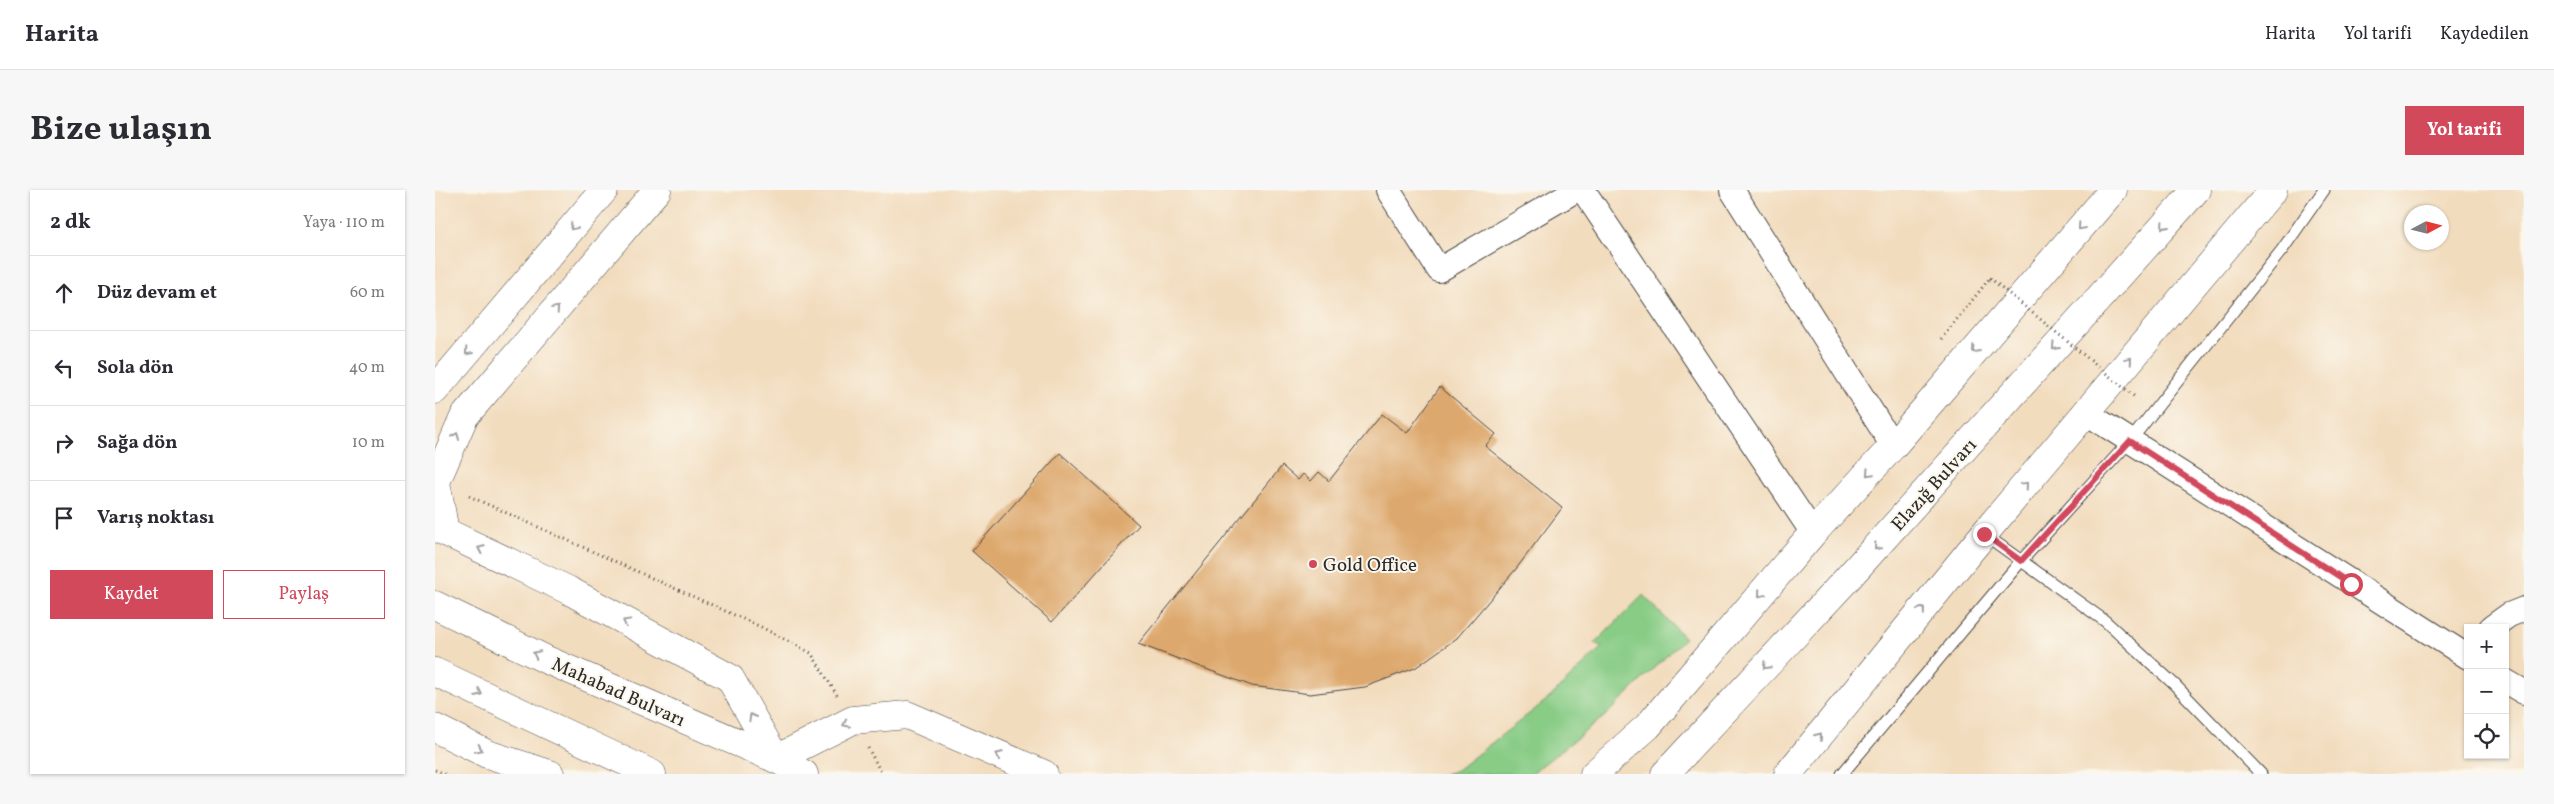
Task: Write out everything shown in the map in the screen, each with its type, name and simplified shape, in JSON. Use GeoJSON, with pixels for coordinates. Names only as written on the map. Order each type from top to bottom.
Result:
{"type":"FeatureCollection","features":[{"type":"Feature","properties":{"kind":"main road"},"geometry":{"type":"LineString","coordinates":[[435,390],[604,190]]}},
{"type":"Feature","properties":{"kind":"main road"},"geometry":{"type":"LineString","coordinates":[[657,190],[464,417],[436,482],[440,530],[568,590],[729,678],[776,759],[853,720],[907,715],[1044,774]]}},
{"type":"Feature","properties":{"kind":"main road"},"geometry":{"type":"LineString","coordinates":[[1594,774],[1649,726],[1813,533],[1893,446],[2113,190]]}},
{"type":"Feature","properties":{"kind":"main road","name":"Elazığ Bulvarı"},"geometry":{"type":"LineString","coordinates":[[1665,774],[1847,580],[2196,190]]}},
{"type":"Feature","properties":{"kind":"main road"},"geometry":{"type":"LineString","coordinates":[[1788,774],[2085,412],[2273,190]]}},
{"type":"Feature","properties":{"kind":"main road","name":"Mahabad Bulvarı"},"geometry":{"type":"LineString","coordinates":[[435,606],[547,660],[776,759],[804,774]]}},
{"type":"Feature","properties":{"kind":"main road"},"geometry":{"type":"LineString","coordinates":[[435,672],[652,774]]}},
{"type":"Feature","properties":{"kind":"main road"},"geometry":{"type":"LineString","coordinates":[[435,728],[487,754],[550,774]]}},
{"type":"Feature","properties":{"kind":"street"},"geometry":{"type":"LineString","coordinates":[[1388,190],[1439,270],[1576,190]]}},
{"type":"Feature","properties":{"kind":"street"},"geometry":{"type":"LineString","coordinates":[[1583,190],[1813,533]]}},
{"type":"Feature","properties":{"kind":"street"},"geometry":{"type":"LineString","coordinates":[[1732,190],[1893,446]]}},
{"type":"Feature","properties":{"kind":"street"},"geometry":{"type":"LineString","coordinates":[[2085,412],[2464,650]]}},
{"type":"Feature","properties":{"kind":"street"},"geometry":{"type":"LineString","coordinates":[[2496,624],[2509,614],[2524,609]]}},
{"type":"Feature","properties":{"kind":"street"},"geometry":{"type":"LineString","coordinates":[[2509,683],[2524,692]]}},
{"type":"Feature","properties":{"kind":"lane"},"geometry":{"type":"LineString","coordinates":[[1842,774],[2021,561],[2130,441],[2282,250],[2324,190]]}},
{"type":"Feature","properties":{"kind":"lane"},"geometry":{"type":"LineString","coordinates":[[1984,534],[2105,621],[2175,685],[2261,774]]}},
{"type":"Feature","properties":{"kind":"path"},"geometry":{"type":"LineString","coordinates":[[1941,339],[1990,278],[2135,397]]}},
{"type":"Feature","properties":{"kind":"path"},"geometry":{"type":"LineString","coordinates":[[436,482],[752,623],[811,653],[853,720],[882,774]]}},
{"type":"Feature","properties":{"kind":"path"},"geometry":{"type":"LineString","coordinates":[[435,770],[445,774]]}},
{"type":"Feature","properties":{"kind":"green space"},"geometry":{"type":"Polygon","coordinates":[[[1643,595],[1685,638],[1605,716],[1531,774],[1444,774],[1457,770],[1548,699],[1602,647],[1595,643],[1643,595]]]}},
{"type":"Feature","properties":{"kind":"building"},"geometry":{"type":"Polygon","coordinates":[[[1440,387],[1496,434],[1485,446],[1562,508],[1516,569],[1457,638],[1415,668],[1365,687],[1310,694],[1252,686],[1138,644],[1282,466],[1298,480],[1303,474],[1311,481],[1319,472],[1329,481],[1382,414],[1407,433],[1440,387]]]}},
{"type":"Feature","properties":{"kind":"building"},"geometry":{"type":"Polygon","coordinates":[[[1060,453],[1139,525],[1052,622],[972,551],[1060,453]]]}},
{"type":"Feature","properties":{"kind":"place","name":"Gold Office"},"geometry":{"type":"Point","coordinates":[1313,564]}},
{"type":"Feature","properties":{"kind":"route"},"geometry":{"type":"LineString","coordinates":[[1984,534],[2021,561],[2130,441],[2351,584]]}}]}
